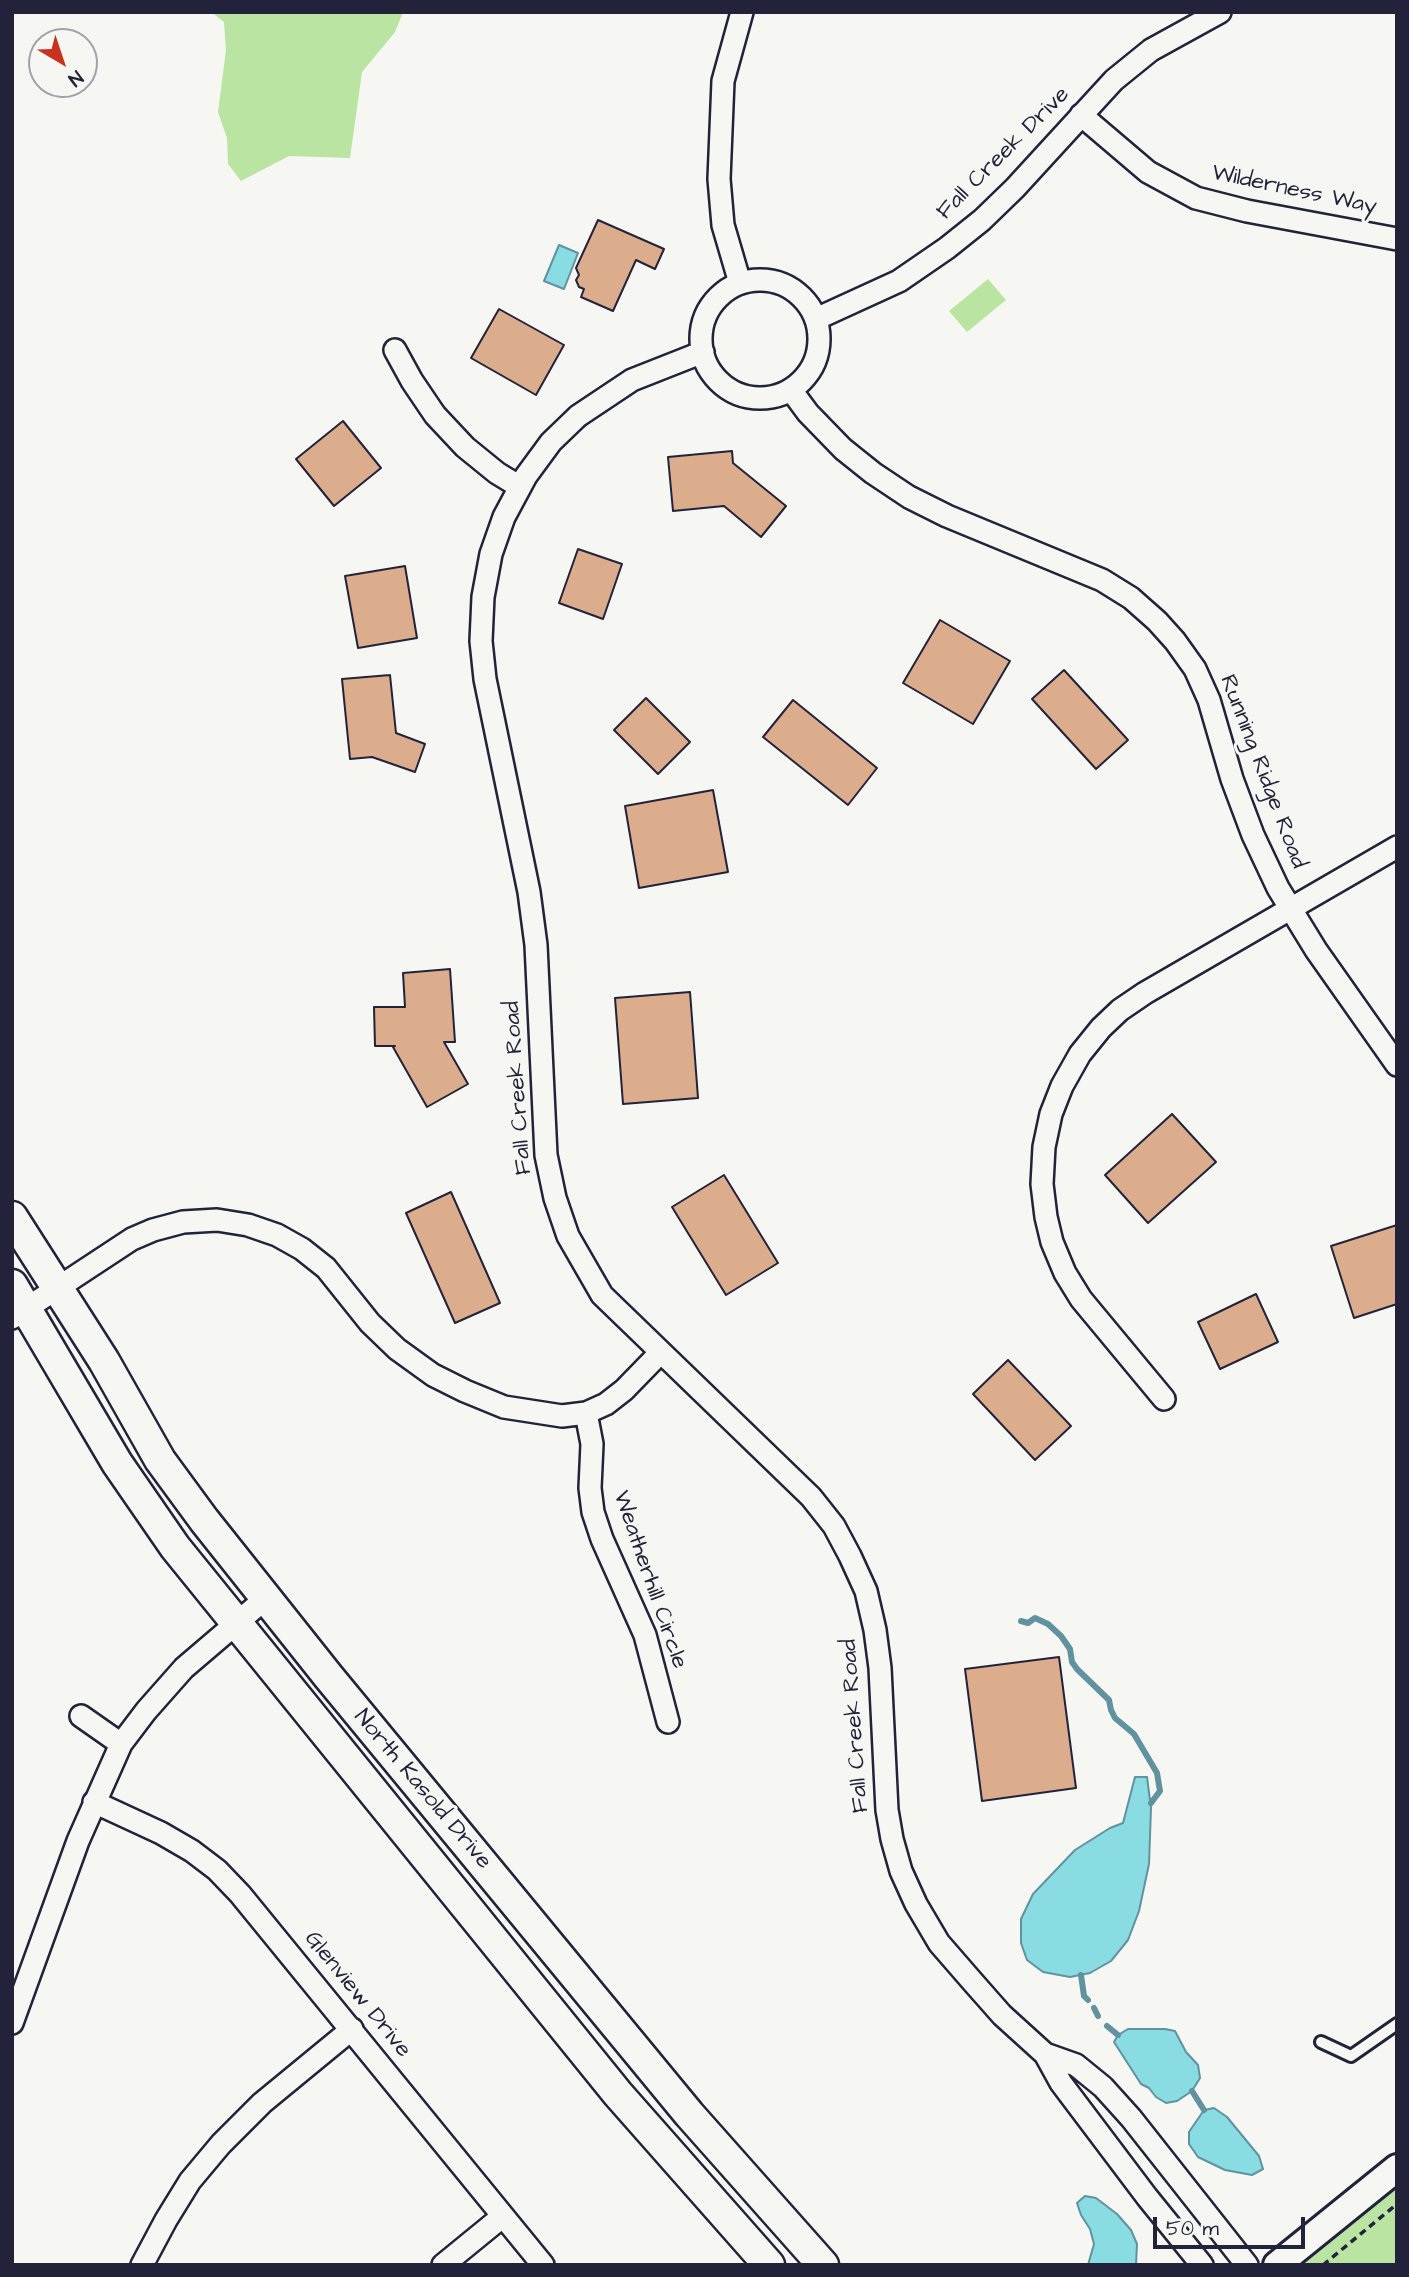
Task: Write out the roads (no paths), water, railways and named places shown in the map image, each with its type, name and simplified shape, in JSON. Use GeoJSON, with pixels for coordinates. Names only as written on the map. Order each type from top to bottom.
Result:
{"type":"FeatureCollection","features":[{"type":"Feature","properties":{"kind":"main road","name":"North Kasold Drive"},"geometry":{"type":"LineString","coordinates":[[12,1217],[104,1361],[160,1460],[265,1598],[689,2114],[823,2265]]}},
{"type":"Feature","properties":{"kind":"main road","name":"North Kasold Drive"},"geometry":{"type":"LineString","coordinates":[[17,1304],[148,1511],[235,1623],[618,2094],[769,2265]]}},
{"type":"Feature","properties":{"kind":"street"},"geometry":{"type":"LineString","coordinates":[[740,284],[723,225],[719,178],[723,81],[742,12]]}},
{"type":"Feature","properties":{"kind":"street","name":"Fall Creek Drive"},"geometry":{"type":"LineString","coordinates":[[816,319],[899,281],[947,248],[982,220],[1015,188],[1114,80],[1151,50],[1220,12]]}},
{"type":"Feature","properties":{"kind":"street","name":"Wilderness Way"},"geometry":{"type":"LineString","coordinates":[[1081,115],[1148,172],[1196,198],[1247,211],[1397,239]]}},
{"type":"Feature","properties":{"kind":"street"},"geometry":{"type":"LineString","coordinates":[[758,279],[777,282],[801,296],[816,319],[820,339],[816,359],[806,377],[790,390],[773,397],[754,398],[737,393],[721,383],[710,369],[703,352],[701,335],[705,318],[713,304],[725,292],[740,284],[758,279]]}},
{"type":"Feature","properties":{"kind":"street"},"geometry":{"type":"LineString","coordinates":[[395,350],[411,382],[435,415],[465,447],[497,473],[520,487]]}},
{"type":"Feature","properties":{"kind":"street","name":"Fall Creek Road"},"geometry":{"type":"LineString","coordinates":[[703,352],[632,380],[578,416],[551,442],[520,487],[504,517],[491,554],[483,597],[481,641],[485,679],[529,892],[536,944],[546,1155],[555,1198],[563,1223],[602,1295],[811,1497],[834,1526],[866,1591],[876,1630],[887,1810],[901,1871],[916,1904],[939,1943],[1002,2015],[1045,2054],[1061,2083],[1202,2265]]}},
{"type":"Feature","properties":{"kind":"street","name":"Running Ridge Road"},"geometry":{"type":"LineString","coordinates":[[790,390],[843,449],[873,473],[947,516],[1101,580],[1130,598],[1175,641],[1195,669],[1209,700],[1232,779],[1253,835],[1290,909],[1397,1065]]}},
{"type":"Feature","properties":{"kind":"street"},"geometry":{"type":"LineString","coordinates":[[1164,1399],[1081,1298],[1065,1273],[1052,1242],[1042,1184],[1044,1147],[1051,1114],[1062,1086],[1080,1054],[1101,1028],[1121,1010],[1145,993],[1397,848]]}},
{"type":"Feature","properties":{"kind":"street"},"geometry":{"type":"LineString","coordinates":[[17,1304],[58,1288],[132,1239],[183,1222],[206,1221],[248,1225],[277,1236],[310,1256],[326,1268],[370,1323],[397,1349],[433,1375],[504,1407],[562,1416],[586,1413],[606,1404],[624,1390],[660,1353]]}},
{"type":"Feature","properties":{"kind":"street","name":"Weatherhill Circle"},"geometry":{"type":"LineString","coordinates":[[586,1413],[592,1444],[590,1488],[593,1512],[602,1539],[645,1635],[668,1722]]}},
{"type":"Feature","properties":{"kind":"street"},"geometry":{"type":"LineString","coordinates":[[12,2023],[78,1841],[121,1744],[184,1668],[265,1598]]}},
{"type":"Feature","properties":{"kind":"street"},"geometry":{"type":"LineString","coordinates":[[81,1716],[121,1744]]}},
{"type":"Feature","properties":{"kind":"street","name":"Glenview Drive"},"geometry":{"type":"LineString","coordinates":[[94,1802],[161,1833],[217,1870],[352,2029],[543,2265]]}},
{"type":"Feature","properties":{"kind":"street"},"geometry":{"type":"LineString","coordinates":[[142,2265],[190,2181],[221,2144],[262,2103],[352,2029]]}},
{"type":"Feature","properties":{"kind":"street","name":"Fall Creek Road"},"geometry":{"type":"LineString","coordinates":[[1045,2054],[1076,2064],[1103,2087],[1247,2265]]}},
{"type":"Feature","properties":{"kind":"street"},"geometry":{"type":"LineString","coordinates":[[1277,2265],[1397,2168]]}},
{"type":"Feature","properties":{"kind":"street"},"geometry":{"type":"LineString","coordinates":[[443,2265],[503,2216]]}},
{"type":"Feature","properties":{"kind":"lane"},"geometry":{"type":"LineString","coordinates":[[1321,2042],[1351,2056],[1397,2024]]}},
{"type":"Feature","properties":{"kind":"water"},"geometry":{"type":"Polygon","coordinates":[[[559,245],[578,253],[564,289],[544,281],[559,245]]]}},
{"type":"Feature","properties":{"kind":"water"},"geometry":{"type":"Polygon","coordinates":[[[1135,1777],[1147,1777],[1151,1808],[1149,1864],[1139,1911],[1128,1940],[1111,1961],[1090,1973],[1070,1977],[1043,1972],[1027,1960],[1021,1943],[1021,1919],[1033,1894],[1075,1850],[1123,1823],[1135,1777]]]}},
{"type":"Feature","properties":{"kind":"water"},"geometry":{"type":"Polygon","coordinates":[[[1128,2029],[1175,2031],[1186,2052],[1198,2065],[1200,2078],[1192,2091],[1177,2101],[1166,2103],[1141,2084],[1114,2042],[1118,2035],[1128,2029]]]}},
{"type":"Feature","properties":{"kind":"water"},"geometry":{"type":"Polygon","coordinates":[[[1214,2108],[1227,2117],[1259,2156],[1263,2169],[1252,2175],[1225,2170],[1198,2157],[1189,2144],[1189,2132],[1204,2110],[1214,2108]]]}},
{"type":"Feature","properties":{"kind":"water"},"geometry":{"type":"Polygon","coordinates":[[[1085,2196],[1096,2198],[1117,2214],[1131,2230],[1137,2244],[1136,2265],[1088,2265],[1094,2244],[1077,2203],[1085,2196]]]}},
{"type":"Feature","properties":{"kind":"waterway"},"geometry":{"type":"LineString","coordinates":[[1021,1621],[1028,1623],[1035,1618],[1048,1624],[1061,1636],[1070,1649],[1072,1662],[1077,1669],[1109,1700],[1115,1718],[1134,1734],[1157,1773],[1160,1791],[1151,1803]]}},
{"type":"Feature","properties":{"kind":"waterway"},"geometry":{"type":"LineString","coordinates":[[1081,1975],[1084,1996],[1088,2000]]}},
{"type":"Feature","properties":{"kind":"waterway"},"geometry":{"type":"LineString","coordinates":[[1094,2008],[1098,2016]]}},
{"type":"Feature","properties":{"kind":"waterway"},"geometry":{"type":"LineString","coordinates":[[1107,2026],[1118,2035]]}},
{"type":"Feature","properties":{"kind":"waterway"},"geometry":{"type":"LineString","coordinates":[[1192,2091],[1204,2110]]}}]}
